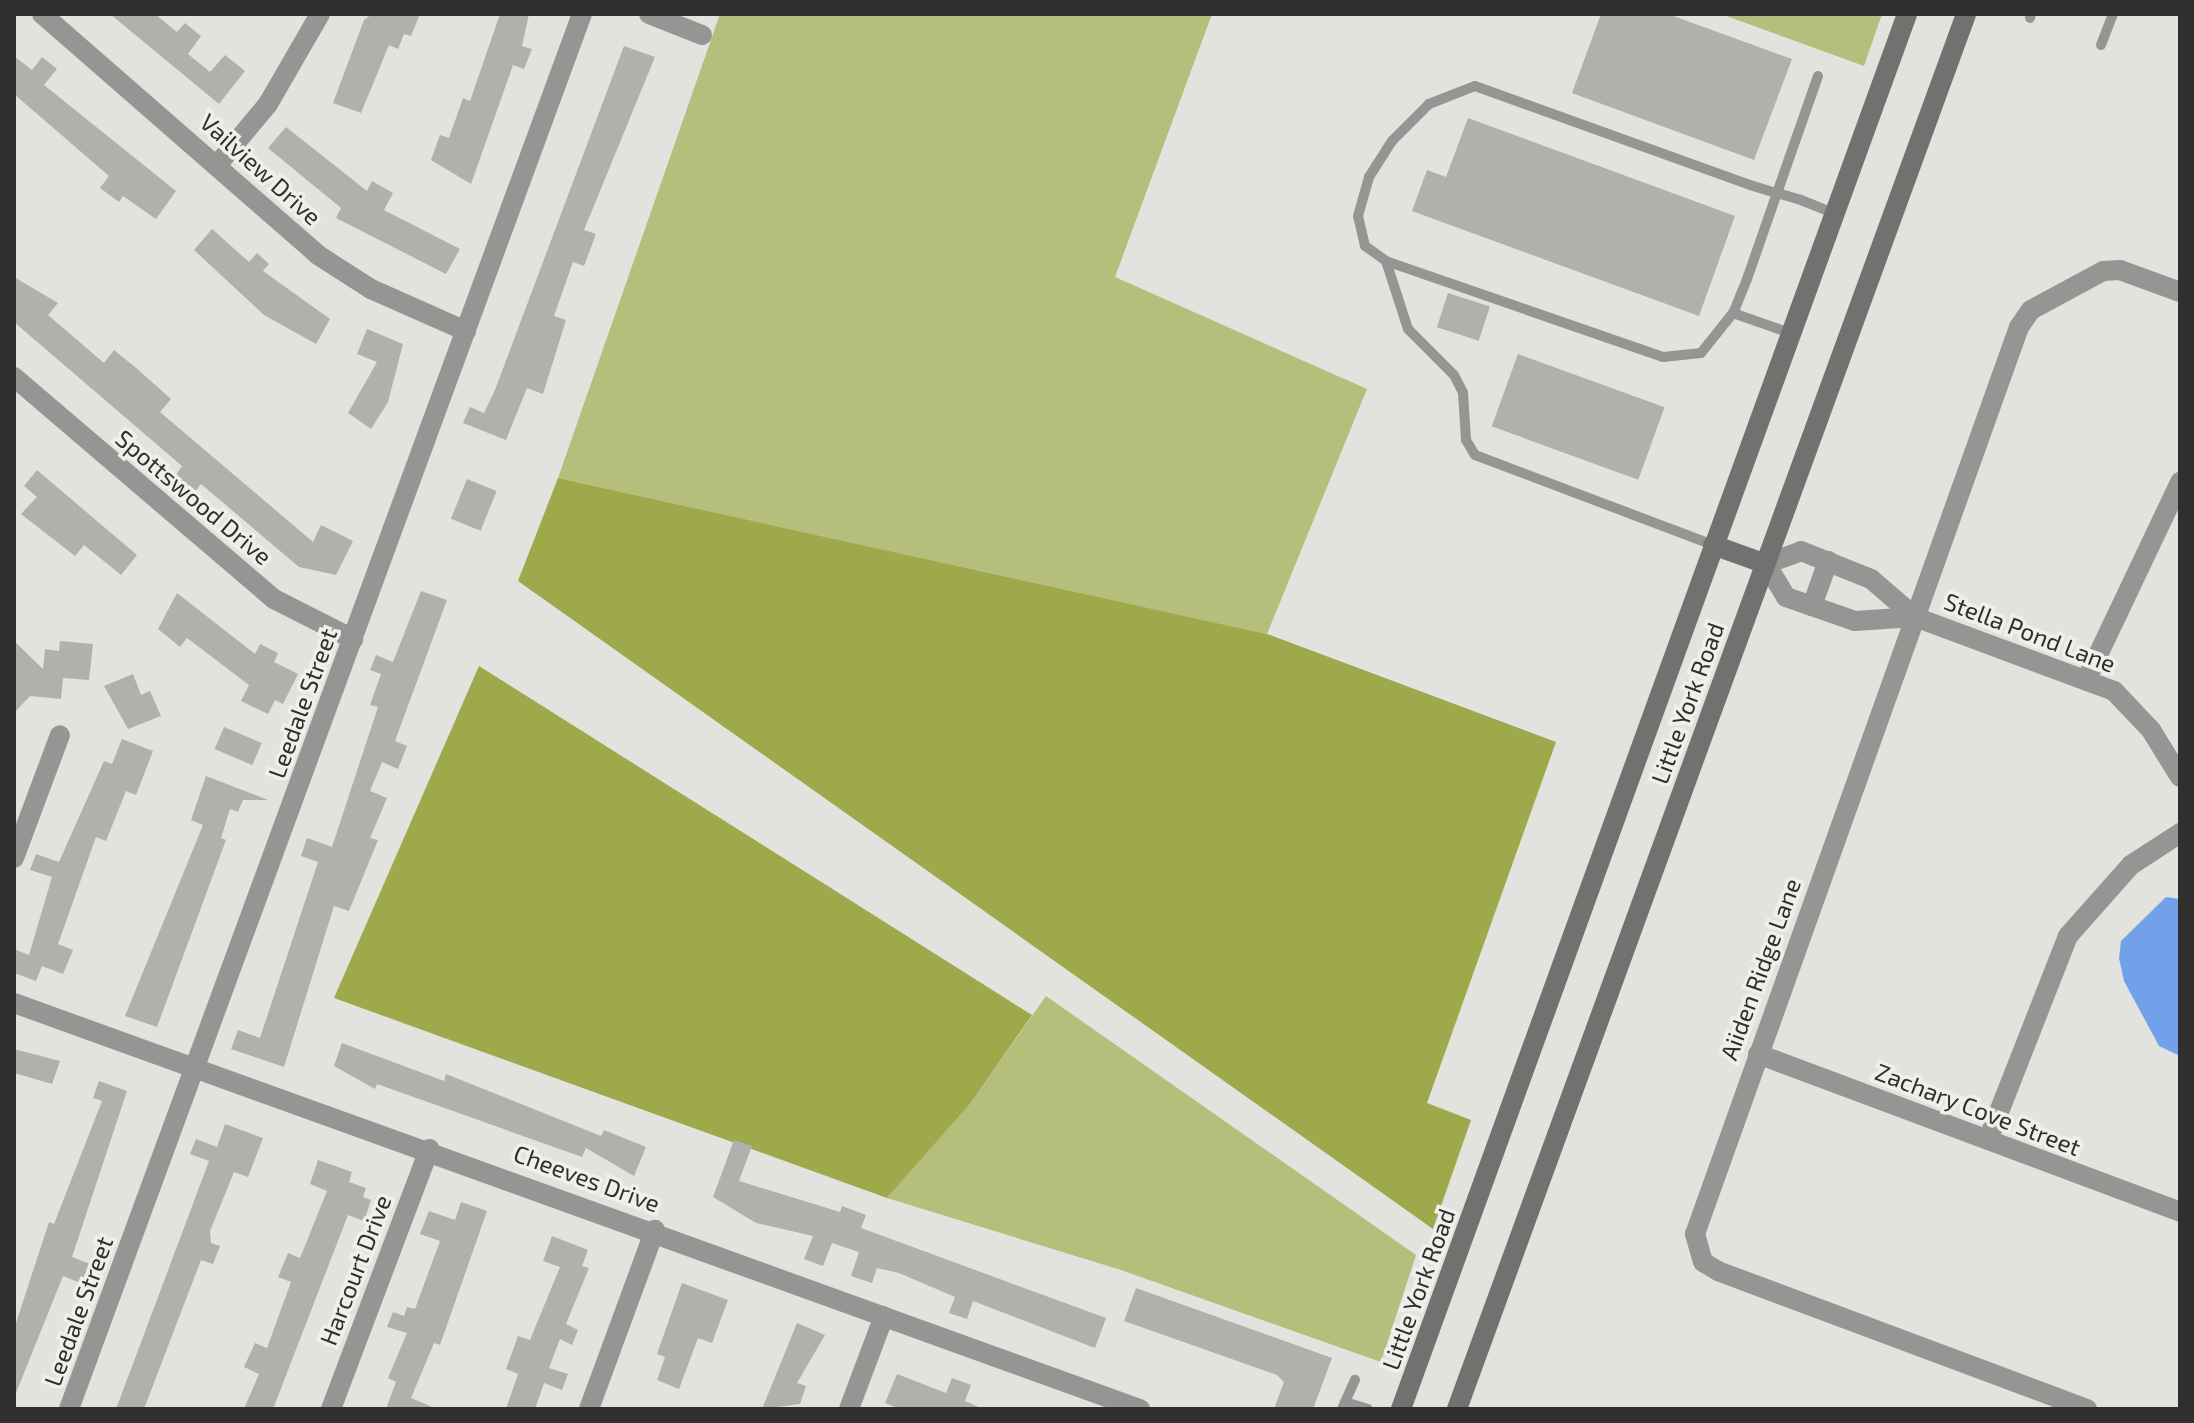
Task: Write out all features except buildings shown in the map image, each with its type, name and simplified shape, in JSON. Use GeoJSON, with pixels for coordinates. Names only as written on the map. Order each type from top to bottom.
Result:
{"type":"FeatureCollection","features":[{"type":"Feature","properties":{"kind":"main road","name":"Little York Road"},"geometry":{"type":"LineString","coordinates":[[1401,1409],[1907,14]]}},
{"type":"Feature","properties":{"kind":"main road","name":"Little York Road"},"geometry":{"type":"LineString","coordinates":[[1457,1409],[1966,14]]}},
{"type":"Feature","properties":{"kind":"main road"},"geometry":{"type":"LineString","coordinates":[[1713,545],[1766,564]]}},
{"type":"Feature","properties":{"kind":"street","name":"Vailview Drive"},"geometry":{"type":"LineString","coordinates":[[42,14],[218,164],[318,255],[371,289],[466,331]]}},
{"type":"Feature","properties":{"kind":"street"},"geometry":{"type":"LineString","coordinates":[[218,164],[268,104],[320,14]]}},
{"type":"Feature","properties":{"kind":"street","name":"Leedale Street"},"geometry":{"type":"LineString","coordinates":[[69,1409],[582,14]]}},
{"type":"Feature","properties":{"kind":"street"},"geometry":{"type":"LineString","coordinates":[[649,14],[702,35]]}},
{"type":"Feature","properties":{"kind":"street","name":"Aiiden Ridge Lane"},"geometry":{"type":"LineString","coordinates":[[2087,1409],[1703,1262],[1695,1234],[1915,617],[2031,310],[2103,271],[2120,270],[2180,292]]}},
{"type":"Feature","properties":{"kind":"street","name":"Spottswood Drive"},"geometry":{"type":"LineString","coordinates":[[14,377],[274,599],[353,639]]}},
{"type":"Feature","properties":{"kind":"street"},"geometry":{"type":"LineString","coordinates":[[2088,676],[2180,482]]}},
{"type":"Feature","properties":{"kind":"street","name":"Stella Pond Lane"},"geometry":{"type":"LineString","coordinates":[[1915,617],[1855,621],[1786,597],[1766,564],[1801,551],[1871,579],[1915,617],[2088,676],[2134,708],[2180,777]]}},
{"type":"Feature","properties":{"kind":"street"},"geometry":{"type":"LineString","coordinates":[[1812,606],[1828,561]]}},
{"type":"Feature","properties":{"kind":"street"},"geometry":{"type":"LineString","coordinates":[[14,858],[60,735]]}},
{"type":"Feature","properties":{"kind":"street"},"geometry":{"type":"LineString","coordinates":[[1988,1140],[2068,936],[2131,865],[2180,833]]}},
{"type":"Feature","properties":{"kind":"street","name":"Cheeves Drive"},"geometry":{"type":"LineString","coordinates":[[14,1003],[195,1070],[655,1230],[1140,1409]]}},
{"type":"Feature","properties":{"kind":"street","name":"Zachary Cove Street"},"geometry":{"type":"LineString","coordinates":[[1758,1054],[2180,1212]]}},
{"type":"Feature","properties":{"kind":"street","name":"Harcourt Drive"},"geometry":{"type":"LineString","coordinates":[[331,1409],[429,1149]]}},
{"type":"Feature","properties":{"kind":"street"},"geometry":{"type":"LineString","coordinates":[[589,1409],[655,1230]]}},
{"type":"Feature","properties":{"kind":"street"},"geometry":{"type":"LineString","coordinates":[[849,1409],[884,1316]]}},
{"type":"Feature","properties":{"kind":"lane"},"geometry":{"type":"LineString","coordinates":[[2101,45],[2113,14]]}},
{"type":"Feature","properties":{"kind":"lane"},"geometry":{"type":"LineString","coordinates":[[1818,76],[1777,193],[1733,313],[1701,353],[1663,357],[1386,261],[1365,246],[1358,216],[1369,177],[1392,141],[1429,104],[1475,86],[1777,193],[1834,213]]}},
{"type":"Feature","properties":{"kind":"lane"},"geometry":{"type":"LineString","coordinates":[[1386,261],[1408,329],[1454,375],[1463,393],[1466,440],[1475,455],[1713,545]]}},
{"type":"Feature","properties":{"kind":"lane"},"geometry":{"type":"LineString","coordinates":[[1733,313],[1790,333]]}},
{"type":"Feature","properties":{"kind":"lane"},"geometry":{"type":"LineString","coordinates":[[1355,1380],[1344,1405],[1368,1409]]}},
{"type":"Feature","properties":{"kind":"green space"},"geometry":{"type":"Polygon","coordinates":[[[720,14],[1212,14],[1115,277],[1367,389],[1267,634],[558,478],[720,14]]]}},
{"type":"Feature","properties":{"kind":"green space"},"geometry":{"type":"Polygon","coordinates":[[[1721,14],[1882,14],[1864,66],[1721,14]]]}},
{"type":"Feature","properties":{"kind":"green space"},"geometry":{"type":"Polygon","coordinates":[[[558,478],[1267,634],[1556,742],[1427,1103],[1471,1120],[1433,1229],[518,581],[558,478]]]}},
{"type":"Feature","properties":{"kind":"green space"},"geometry":{"type":"Polygon","coordinates":[[[479,666],[1032,1015],[970,1104],[887,1198],[334,998],[479,666]]]}},
{"type":"Feature","properties":{"kind":"green space"},"geometry":{"type":"Polygon","coordinates":[[[1046,996],[1416,1255],[1381,1362],[1121,1270],[887,1198],[970,1104],[1046,996]]]}},
{"type":"Feature","properties":{"kind":"water"},"geometry":{"type":"Polygon","coordinates":[[[2166,897],[2180,899],[2180,1056],[2159,1046],[2124,981],[2119,958],[2121,941],[2166,897]]]}}]}
